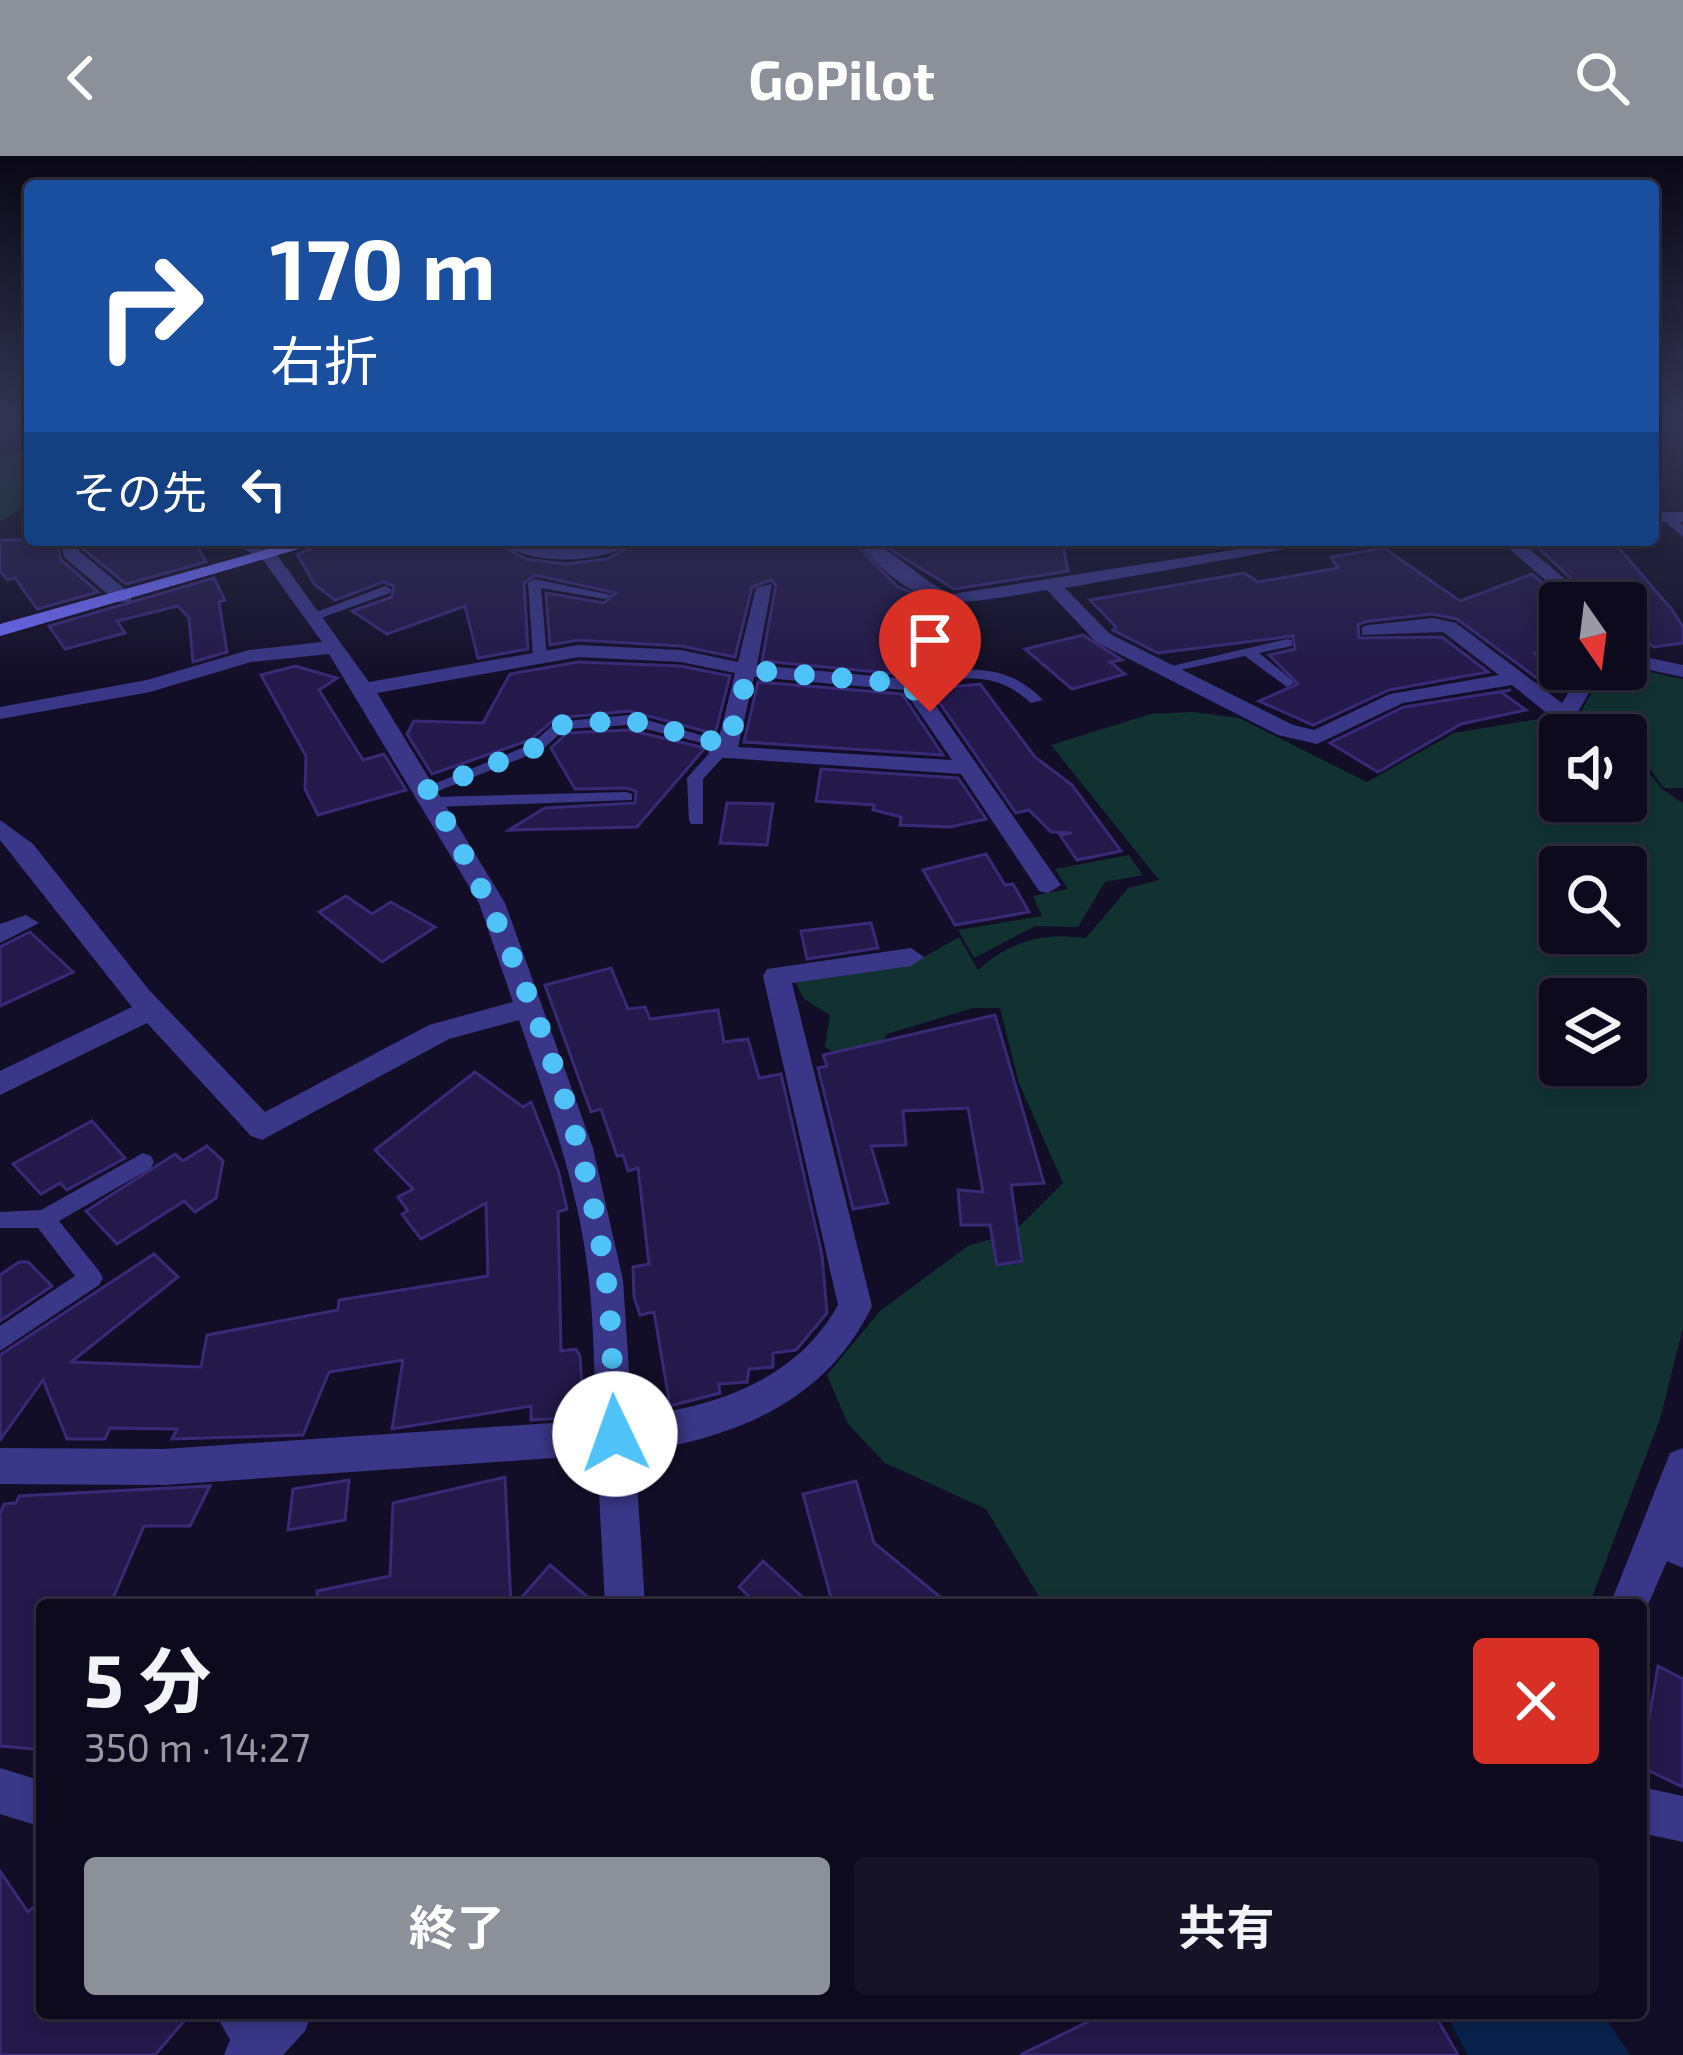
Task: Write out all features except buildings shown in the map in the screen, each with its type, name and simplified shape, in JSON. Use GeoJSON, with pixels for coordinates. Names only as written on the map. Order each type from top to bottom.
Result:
{"type":"FeatureCollection","features":[{"type":"Feature","properties":{"kind":"street"},"geometry":{"type":"LineString","coordinates":[[69,546],[70,553],[124,598]]}},
{"type":"Feature","properties":{"kind":"street"},"geometry":{"type":"LineString","coordinates":[[248,546],[269,556],[364,689],[492,903],[594,1210],[606,1280],[625,1599]]}},
{"type":"Feature","properties":{"kind":"street"},"geometry":{"type":"LineString","coordinates":[[0,631],[302,546]]}},
{"type":"Feature","properties":{"kind":"street"},"geometry":{"type":"LineString","coordinates":[[518,546],[542,556],[575,555],[607,546]]}},
{"type":"Feature","properties":{"kind":"street"},"geometry":{"type":"LineString","coordinates":[[870,546],[904,577],[930,594],[952,600],[1292,546]]}},
{"type":"Feature","properties":{"kind":"street"},"geometry":{"type":"LineString","coordinates":[[1244,546],[1255,552]]}},
{"type":"Feature","properties":{"kind":"street"},"geometry":{"type":"LineString","coordinates":[[1515,546],[1559,582]]}},
{"type":"Feature","properties":{"kind":"street"},"geometry":{"type":"LineString","coordinates":[[1053,586],[1103,638],[1286,730],[1317,736],[1397,698],[1513,679]]}},
{"type":"Feature","properties":{"kind":"street"},"geometry":{"type":"LineString","coordinates":[[764,588],[749,670],[724,749],[968,769]]}},
{"type":"Feature","properties":{"kind":"street"},"geometry":{"type":"LineString","coordinates":[[1370,631],[1449,627],[1562,711],[1568,710],[1580,690]]}},
{"type":"Feature","properties":{"kind":"street"},"geometry":{"type":"LineString","coordinates":[[0,713],[150,686],[249,656],[335,647]]}},
{"type":"Feature","properties":{"kind":"street"},"geometry":{"type":"LineString","coordinates":[[364,689],[578,651],[681,656],[749,670],[910,684],[1048,885]]}},
{"type":"Feature","properties":{"kind":"street"},"geometry":{"type":"LineString","coordinates":[[1647,663],[1683,671]]}},
{"type":"Feature","properties":{"kind":"street"},"geometry":{"type":"LineString","coordinates":[[0,827],[24,849],[151,1010],[262,1129],[439,1032],[529,1007]]}},
{"type":"Feature","properties":{"kind":"street"},"geometry":{"type":"LineString","coordinates":[[0,934],[26,923]]}},
{"type":"Feature","properties":{"kind":"street"},"geometry":{"type":"LineString","coordinates":[[0,1466],[247,1465],[431,1445],[615,1434],[700,1424],[740,1411],[802,1372],[845,1328],[854,1306],[777,976],[911,957]]}},
{"type":"Feature","properties":{"kind":"street"},"geometry":{"type":"LineString","coordinates":[[0,1084],[151,1010]]}},
{"type":"Feature","properties":{"kind":"street"},"geometry":{"type":"LineString","coordinates":[[1634,1599],[1670,1540],[1683,1466]]}},
{"type":"Feature","properties":{"kind":"street"},"geometry":{"type":"LineString","coordinates":[[0,1791],[36,1802]]}},
{"type":"Feature","properties":{"kind":"street"},"geometry":{"type":"LineString","coordinates":[[1647,1811],[1683,1819]]}},
{"type":"Feature","properties":{"kind":"lane"},"geometry":{"type":"LineString","coordinates":[[1664,517],[1683,532]]}},
{"type":"Feature","properties":{"kind":"lane"},"geometry":{"type":"LineString","coordinates":[[539,657],[534,583],[542,580],[604,595]]}},
{"type":"Feature","properties":{"kind":"lane"},"geometry":{"type":"LineString","coordinates":[[313,616],[386,590]]}},
{"type":"Feature","properties":{"kind":"lane"},"geometry":{"type":"LineString","coordinates":[[1166,670],[1287,644]]}},
{"type":"Feature","properties":{"kind":"lane"},"geometry":{"type":"LineString","coordinates":[[1249,652],[1287,682]]}},
{"type":"Feature","properties":{"kind":"lane"},"geometry":{"type":"LineString","coordinates":[[910,684],[981,672],[1016,679],[1036,700]]}},
{"type":"Feature","properties":{"kind":"lane"},"geometry":{"type":"LineString","coordinates":[[430,796],[537,747],[560,725],[629,720],[724,749],[695,778],[697,820]]}},
{"type":"Feature","properties":{"kind":"lane"},"geometry":{"type":"LineString","coordinates":[[430,796],[626,796]]}},
{"type":"Feature","properties":{"kind":"lane"},"geometry":{"type":"LineString","coordinates":[[3,1220],[44,1219],[143,1162]]}},
{"type":"Feature","properties":{"kind":"lane"},"geometry":{"type":"LineString","coordinates":[[0,1340],[91,1278],[44,1219]]}},
{"type":"Feature","properties":{"kind":"green space"},"geometry":{"type":"Polygon","coordinates":[[[0,507],[24,507],[0,521],[0,507]]]}},
{"type":"Feature","properties":{"kind":"green space"},"geometry":{"type":"Polygon","coordinates":[[[1647,671],[1683,679],[1683,788],[1664,788],[1647,764],[1647,714],[1580,714],[1593,690],[1647,690],[1647,671]]]}},
{"type":"Feature","properties":{"kind":"green space"},"geometry":{"type":"Polygon","coordinates":[[[1193,712],[1239,718],[1367,782],[1454,733],[1539,719],[1539,822],[1647,822],[1647,771],[1662,789],[1683,803],[1683,1328],[1660,1419],[1591,1599],[1040,1599],[986,1509],[885,1463],[848,1424],[827,1375],[880,1311],[968,1246],[1014,1232],[1063,1183],[1019,1083],[1000,1008],[973,1008],[887,1034],[875,1053],[847,1062],[825,1047],[830,1015],[804,999],[795,981],[912,964],[959,937],[978,970],[1028,941],[1086,938],[1128,888],[1159,880],[1051,745],[1151,714],[1193,712]]]}},
{"type":"Feature","properties":{"kind":"green space"},"geometry":{"type":"Polygon","coordinates":[[[1129,855],[1143,875],[1105,882],[1078,927],[1035,926],[974,958],[958,930],[1042,916],[1033,896],[1068,889],[1055,869],[1129,855]]]}},
{"type":"Feature","properties":{"kind":"water"},"geometry":{"type":"Polygon","coordinates":[[[1448,2019],[1607,2019],[1630,2055],[1468,2055],[1448,2019]]]}},
{"type":"Feature","properties":{"kind":"route"},"geometry":{"type":"LineString","coordinates":[[615,1434],[606,1280],[578,1148],[492,903],[427,790],[537,747],[560,725],[629,720],[728,745],[749,670],[910,684],[930,712]]}}]}
